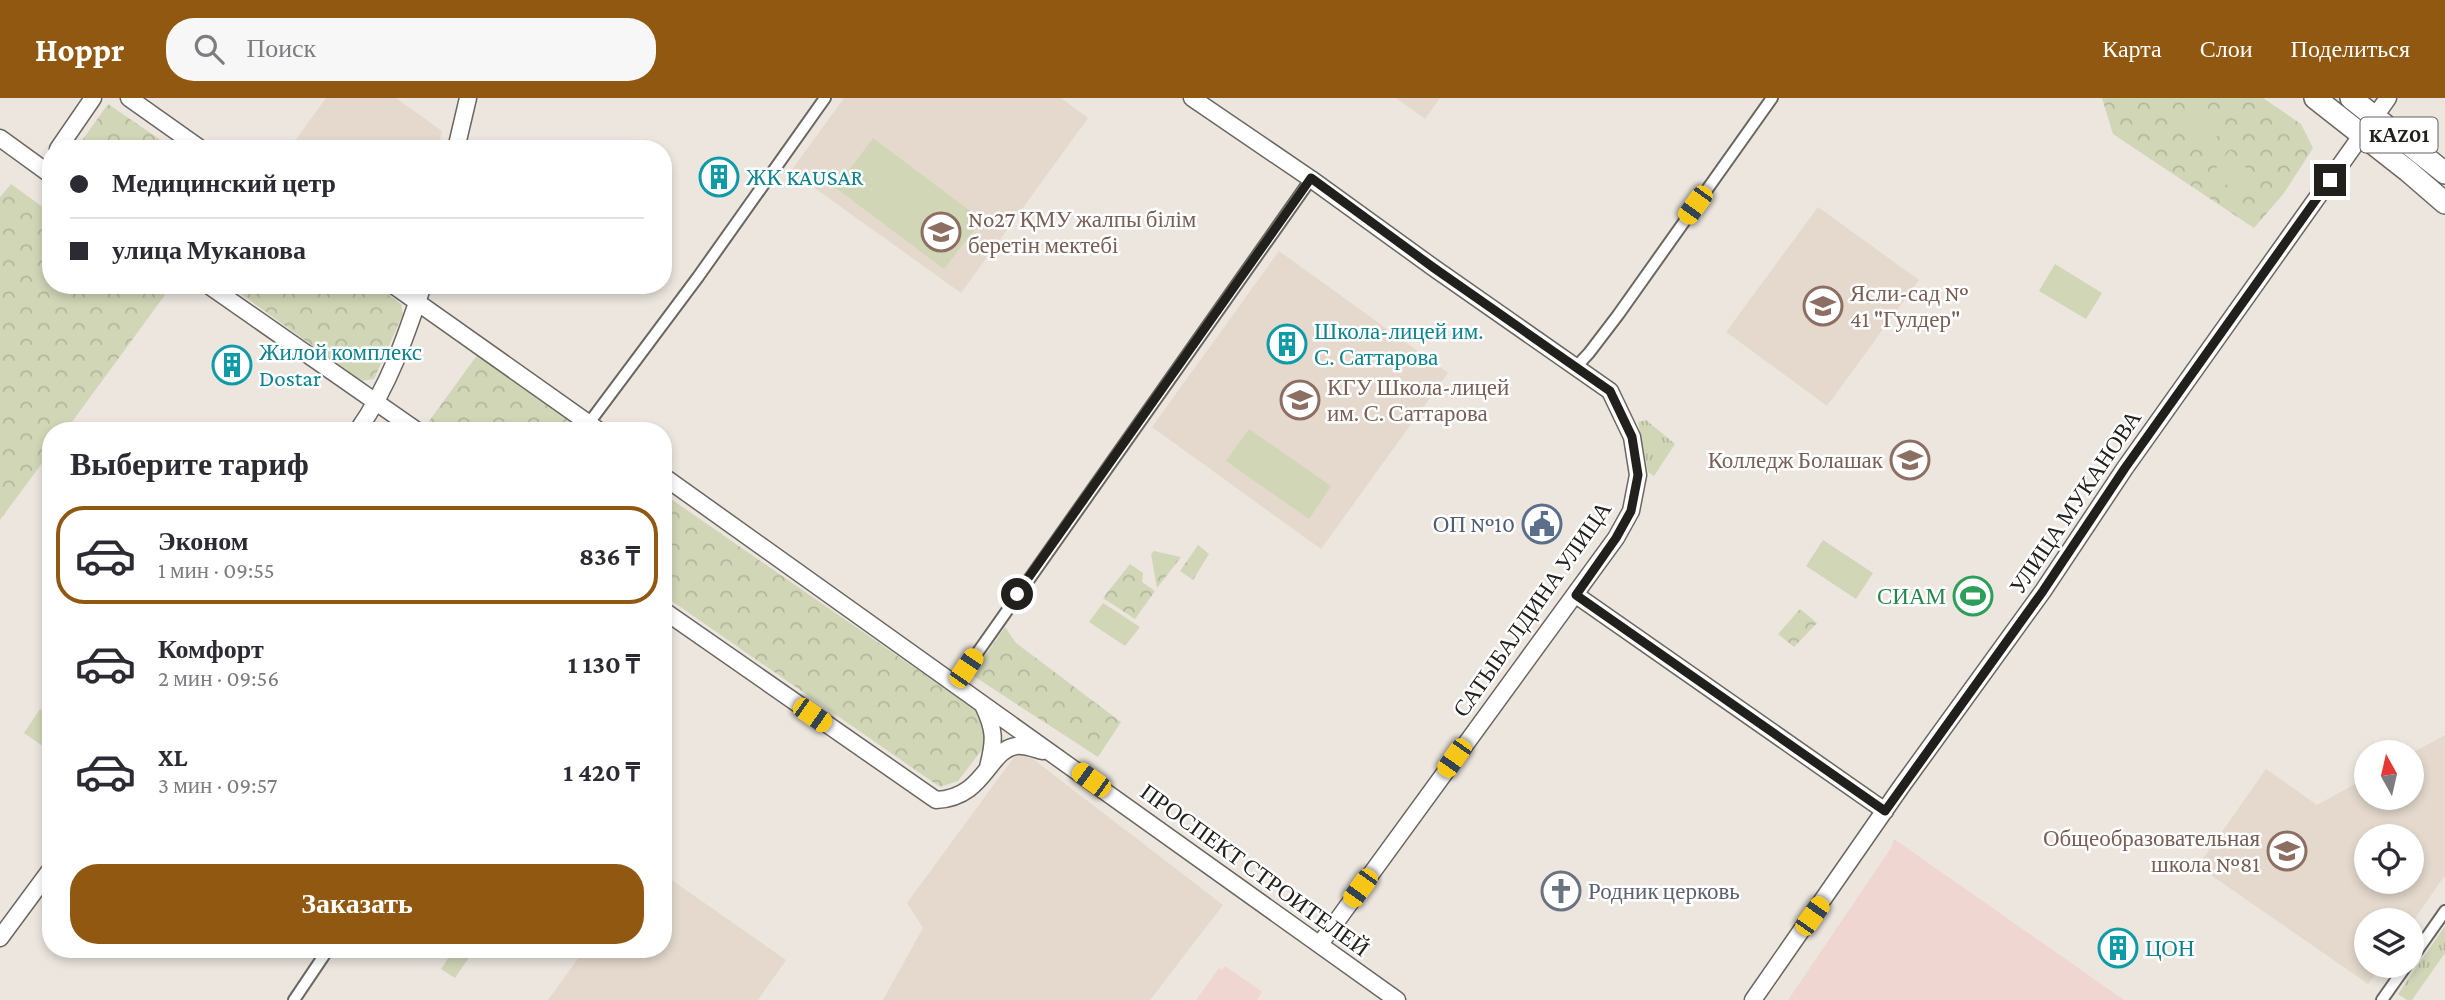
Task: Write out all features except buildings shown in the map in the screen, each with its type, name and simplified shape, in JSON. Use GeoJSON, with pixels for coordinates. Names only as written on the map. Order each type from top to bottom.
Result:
{"type":"FeatureCollection","features":[{"type":"Feature","properties":{"kind":"highway","name":"KАZ01"},"geometry":{"type":"LineString","coordinates":[[2315,98],[2363,134],[2445,203]]}},
{"type":"Feature","properties":{"kind":"highway","name":"KАZ01"},"geometry":{"type":"LineString","coordinates":[[2351,98],[2445,173]]}},
{"type":"Feature","properties":{"kind":"main road"},"geometry":{"type":"LineString","coordinates":[[64,140],[93,98]]}},
{"type":"Feature","properties":{"kind":"main road"},"geometry":{"type":"LineString","coordinates":[[129,98],[188,140]]}},
{"type":"Feature","properties":{"kind":"main road"},"geometry":{"type":"LineString","coordinates":[[458,140],[468,98]]}},
{"type":"Feature","properties":{"kind":"main road","name":"САТЫБАЛДИНА УЛИЦА"},"geometry":{"type":"LineString","coordinates":[[1192,98],[1311,178],[1610,391],[1632,437],[1638,475],[1631,511],[1616,538],[1320,944]]}},
{"type":"Feature","properties":{"kind":"main road"},"geometry":{"type":"LineString","coordinates":[[2375,116],[2388,98]]}},
{"type":"Feature","properties":{"kind":"main road","name":"УЛИЦА МУКАНОВА"},"geometry":{"type":"LineString","coordinates":[[1753,1000],[2375,116]]}},
{"type":"Feature","properties":{"kind":"main road"},"geometry":{"type":"LineString","coordinates":[[0,138],[42,164]]}},
{"type":"Feature","properties":{"kind":"main road"},"geometry":{"type":"LineString","coordinates":[[221,294],[404,422]]}},
{"type":"Feature","properties":{"kind":"main road"},"geometry":{"type":"LineString","coordinates":[[406,294],[587,422]]}},
{"type":"Feature","properties":{"kind":"main road"},"geometry":{"type":"LineString","coordinates":[[363,422],[400,355],[420,294]]}},
{"type":"Feature","properties":{"kind":"main road","name":"ПРОСПЕКТ СТРОИТЕЛЕЙ"},"geometry":{"type":"LineString","coordinates":[[672,486],[954,686],[1053,752],[1397,1000]]}},
{"type":"Feature","properties":{"kind":"main road"},"geometry":{"type":"LineString","coordinates":[[1576,595],[1885,811]]}},
{"type":"Feature","properties":{"kind":"main road","name":"ПРОСПЕКТ СТРОИТЕЛЕЙ"},"geometry":{"type":"LineString","coordinates":[[672,616],[936,800],[950,800],[975,786],[1005,750],[1017,746],[1053,752]]}},
{"type":"Feature","properties":{"kind":"main road"},"geometry":{"type":"LineString","coordinates":[[982,704],[995,737],[986,773]]}},
{"type":"Feature","properties":{"kind":"main road"},"geometry":{"type":"LineString","coordinates":[[0,938],[42,882]]}},
{"type":"Feature","properties":{"kind":"street"},"geometry":{"type":"LineString","coordinates":[[597,422],[825,98]]}},
{"type":"Feature","properties":{"kind":"street"},"geometry":{"type":"LineString","coordinates":[[1576,367],[1618,315],[1772,98]]}},
{"type":"Feature","properties":{"kind":"street"},"geometry":{"type":"LineString","coordinates":[[954,686],[1311,178]]}},
{"type":"Feature","properties":{"kind":"street"},"geometry":{"type":"LineString","coordinates":[[2424,941],[2445,911]]}},
{"type":"Feature","properties":{"kind":"street"},"geometry":{"type":"LineString","coordinates":[[294,1000],[322,958]]}},
{"type":"Feature","properties":{"kind":"street"},"geometry":{"type":"LineString","coordinates":[[2382,1000],[2398,978]]}},
{"type":"Feature","properties":{"kind":"shaded area"},"geometry":{"type":"Polygon","coordinates":[[[326,98],[396,98],[442,131],[440,140],[296,140],[326,98]]]}},
{"type":"Feature","properties":{"kind":"shaded area","name":"No27 ҚМУ жалпы білім беретін мектебі"},"geometry":{"type":"Polygon","coordinates":[[[844,98],[1061,98],[1088,118],[961,293],[791,171],[844,98]]]}},
{"type":"Feature","properties":{"kind":"shaded area"},"geometry":{"type":"Polygon","coordinates":[[[1396,98],[1440,98],[1425,119],[1396,98]]]}},
{"type":"Feature","properties":{"kind":"shaded area","name":"Ясли-сад № 41 \"Гулдер\""},"geometry":{"type":"Polygon","coordinates":[[[1818,207],[1919,280],[1827,406],[1726,332],[1818,207]]]}},
{"type":"Feature","properties":{"kind":"shaded area","name":"КГУ Школа-лицей им. С. Саттарова"},"geometry":{"type":"Polygon","coordinates":[[[1279,251],[1448,373],[1321,549],[1152,427],[1279,251]]]}},
{"type":"Feature","properties":{"kind":"shaded area","name":"Общеобразовательная школа №81"},"geometry":{"type":"Polygon","coordinates":[[[2445,735],[2445,875],[2422,908],[2354,908],[2354,974],[2198,866],[2266,769],[2317,805],[2354,785],[2354,810],[2424,810],[2424,746],[2445,735]]]}},
{"type":"Feature","properties":{"kind":"shaded area"},"geometry":{"type":"Polygon","coordinates":[[[1020,749],[1223,905],[1150,1000],[883,1000],[923,928],[907,903],[1020,749]]]}},
{"type":"Feature","properties":{"kind":"shaded area"},"geometry":{"type":"Polygon","coordinates":[[[1894,839],[2124,1000],[1788,1000],[1891,848],[1894,839]]]}},
{"type":"Feature","properties":{"kind":"shaded area"},"geometry":{"type":"Polygon","coordinates":[[[672,880],[786,960],[758,1000],[548,1000],[578,958],[672,958],[672,880]]]}},
{"type":"Feature","properties":{"kind":"shaded area"},"geometry":{"type":"Polygon","coordinates":[[[1225,966],[1262,992],[1257,1000],[1196,1000],[1219,968],[1222,970],[1225,966]]]}},
{"type":"Feature","properties":{"kind":"shaded area","name":"Общеобразовательная школа №81"},"geometry":{"type":"Polygon","coordinates":[[[2359,978],[2372,978],[2368,984],[2359,978]]]}},
{"type":"Feature","properties":{"kind":"green space"},"geometry":{"type":"Polygon","coordinates":[[[2102,98],[2263,98],[2301,124],[2313,148],[2284,193],[2254,228],[2113,134],[2102,98]]]}},
{"type":"Feature","properties":{"kind":"green space"},"geometry":{"type":"Polygon","coordinates":[[[108,104],[161,140],[82,140],[108,104]]]}},
{"type":"Feature","properties":{"kind":"green space"},"geometry":{"type":"Polygon","coordinates":[[[2190,106],[2220,133],[2206,149],[2176,122],[2190,106]]]}},
{"type":"Feature","properties":{"kind":"green space"},"geometry":{"type":"Polygon","coordinates":[[[873,138],[982,220],[944,269],[836,188],[873,138]]]}},
{"type":"Feature","properties":{"kind":"green space"},"geometry":{"type":"Polygon","coordinates":[[[2230,150],[2259,182],[2242,197],[2212,173],[2230,150]]]}},
{"type":"Feature","properties":{"kind":"green space"},"geometry":{"type":"Polygon","coordinates":[[[11,184],[42,206],[42,294],[165,295],[72,422],[42,422],[42,463],[0,520],[0,197],[11,184]]]}},
{"type":"Feature","properties":{"kind":"green space"},"geometry":{"type":"Polygon","coordinates":[[[2055,264],[2102,293],[2086,319],[2039,291],[2055,264]]]}},
{"type":"Feature","properties":{"kind":"green space"},"geometry":{"type":"Polygon","coordinates":[[[241,294],[388,294],[401,304],[403,314],[374,379],[361,381],[241,294]]]}},
{"type":"Feature","properties":{"kind":"green space"},"geometry":{"type":"Polygon","coordinates":[[[478,354],[575,422],[428,422],[478,354]]]}},
{"type":"Feature","properties":{"kind":"green space"},"geometry":{"type":"Polygon","coordinates":[[[1646,420],[1675,444],[1654,476],[1648,472],[1638,422],[1646,420]]]}},
{"type":"Feature","properties":{"kind":"green space"},"geometry":{"type":"Polygon","coordinates":[[[1249,429],[1331,486],[1309,519],[1226,461],[1249,429]]]}},
{"type":"Feature","properties":{"kind":"green space"},"geometry":{"type":"Polygon","coordinates":[[[672,500],[977,711],[987,725],[988,742],[958,781],[940,787],[672,601],[672,500]]]}},
{"type":"Feature","properties":{"kind":"green space"},"geometry":{"type":"Polygon","coordinates":[[[1823,540],[1873,573],[1856,599],[1806,566],[1823,540]]]}},
{"type":"Feature","properties":{"kind":"green space"},"geometry":{"type":"Polygon","coordinates":[[[1198,545],[1209,554],[1193,580],[1180,571],[1198,545]]]}},
{"type":"Feature","properties":{"kind":"green space"},"geometry":{"type":"Polygon","coordinates":[[[1154,551],[1181,557],[1157,588],[1151,554],[1154,551]]]}},
{"type":"Feature","properties":{"kind":"green space"},"geometry":{"type":"Polygon","coordinates":[[[1130,564],[1143,573],[1142,582],[1155,591],[1135,619],[1103,598],[1130,564]]]}},
{"type":"Feature","properties":{"kind":"green space"},"geometry":{"type":"Polygon","coordinates":[[[1103,603],[1140,627],[1125,646],[1089,622],[1103,603]]]}},
{"type":"Feature","properties":{"kind":"green space"},"geometry":{"type":"Polygon","coordinates":[[[1800,609],[1817,623],[1794,647],[1778,634],[1800,609]]]}},
{"type":"Feature","properties":{"kind":"green space"},"geometry":{"type":"Polygon","coordinates":[[[1005,627],[1016,643],[1121,722],[1098,757],[972,675],[1005,627]]]}},
{"type":"Feature","properties":{"kind":"green space"},"geometry":{"type":"Polygon","coordinates":[[[40,709],[42,710],[42,746],[24,733],[40,709]]]}},
{"type":"Feature","properties":{"kind":"green space"},"geometry":{"type":"Polygon","coordinates":[[[2445,926],[2445,953],[2412,1000],[2407,1000],[2398,994],[2409,978],[2424,978],[2424,956],[2445,926]]]}},
{"type":"Feature","properties":{"kind":"green space"},"geometry":{"type":"Polygon","coordinates":[[[448,958],[469,958],[455,978],[441,969],[448,958]]]}},
{"type":"Feature","properties":{"kind":"place","name":"ЖК KAUSAR"},"geometry":{"type":"Point","coordinates":[719,177]}},
{"type":"Feature","properties":{"kind":"place","name":"No27 ҚМУ жалпы білім беретін мектебі"},"geometry":{"type":"Point","coordinates":[941,232]}},
{"type":"Feature","properties":{"kind":"place","name":"Ясли-сад № 41 \"Гулдер\""},"geometry":{"type":"Point","coordinates":[1823,306]}},
{"type":"Feature","properties":{"kind":"place","name":"Школа-лицей им. С. Саттарова"},"geometry":{"type":"Point","coordinates":[1287,344]}},
{"type":"Feature","properties":{"kind":"place","name":"Жилой комплекс Dostar"},"geometry":{"type":"Point","coordinates":[232,365]}},
{"type":"Feature","properties":{"kind":"place","name":"КГУ Школа-лицей им. С. Саттарова"},"geometry":{"type":"Point","coordinates":[1300,400]}},
{"type":"Feature","properties":{"kind":"place","name":"Колледж Болашак"},"geometry":{"type":"Point","coordinates":[1910,460]}},
{"type":"Feature","properties":{"kind":"place","name":"ОП №10"},"geometry":{"type":"Point","coordinates":[1542,524]}},
{"type":"Feature","properties":{"kind":"place","name":"СИАМ"},"geometry":{"type":"Point","coordinates":[1973,596]}},
{"type":"Feature","properties":{"kind":"place","name":"Общеобразовательная школа №81"},"geometry":{"type":"Point","coordinates":[2287,851]}},
{"type":"Feature","properties":{"kind":"place","name":"Родник церковь"},"geometry":{"type":"Point","coordinates":[1561,891]}},
{"type":"Feature","properties":{"kind":"place","name":"ЦОН"},"geometry":{"type":"Point","coordinates":[2118,948]}},
{"type":"Feature","properties":{"kind":"route"},"geometry":{"type":"LineString","coordinates":[[1017,594],[1311,178],[1610,391],[1632,437],[1638,475],[1631,511],[1616,538],[1576,595],[1885,811],[2043,591],[2125,468],[2330,180]]}}]}
